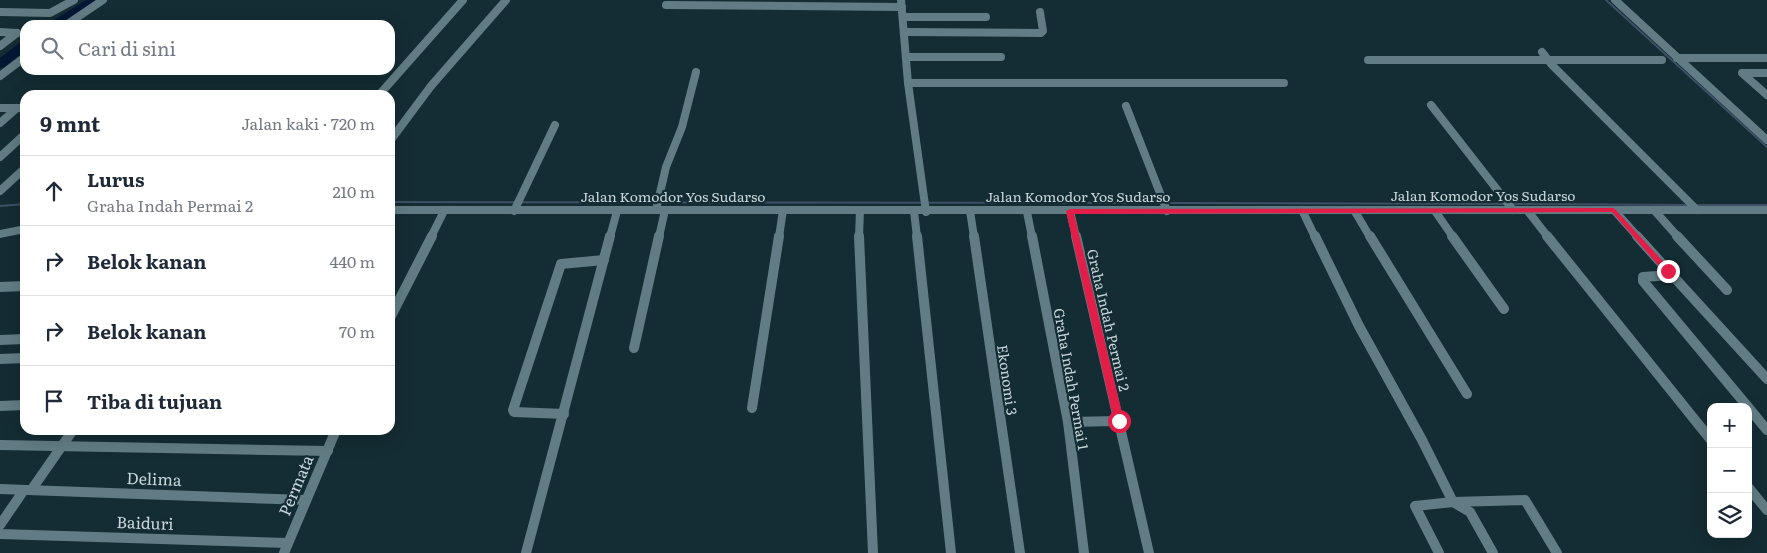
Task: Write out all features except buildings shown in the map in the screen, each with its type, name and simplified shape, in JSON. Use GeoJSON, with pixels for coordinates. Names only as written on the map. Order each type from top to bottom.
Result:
{"type":"FeatureCollection","features":[{"type":"Feature","properties":{"kind":"street"},"geometry":{"type":"LineString","coordinates":[[72,20],[85,9],[103,0]]}},
{"type":"Feature","properties":{"kind":"street"},"geometry":{"type":"LineString","coordinates":[[383,90],[463,0]]}},
{"type":"Feature","properties":{"kind":"street"},"geometry":{"type":"LineString","coordinates":[[395,133],[460,51],[506,0]]}},
{"type":"Feature","properties":{"kind":"street"},"geometry":{"type":"LineString","coordinates":[[1615,0],[1767,140]]}},
{"type":"Feature","properties":{"kind":"street"},"geometry":{"type":"LineString","coordinates":[[0,12],[50,13],[72,4],[85,9]]}},
{"type":"Feature","properties":{"kind":"street"},"geometry":{"type":"LineString","coordinates":[[666,4],[901,4],[905,32],[908,83],[924,196],[922,210],[951,553]]}},
{"type":"Feature","properties":{"kind":"street"},"geometry":{"type":"LineString","coordinates":[[905,32],[1041,33],[1043,31],[1040,12]]}},
{"type":"Feature","properties":{"kind":"street"},"geometry":{"type":"LineString","coordinates":[[903,17],[986,17]]}},
{"type":"Feature","properties":{"kind":"street"},"geometry":{"type":"LineString","coordinates":[[0,32],[17,33],[0,46]]}},
{"type":"Feature","properties":{"kind":"street"},"geometry":{"type":"LineString","coordinates":[[1542,52],[1696,209]]}},
{"type":"Feature","properties":{"kind":"street"},"geometry":{"type":"LineString","coordinates":[[907,57],[1001,57]]}},
{"type":"Feature","properties":{"kind":"street"},"geometry":{"type":"LineString","coordinates":[[1677,58],[1767,58]]}},
{"type":"Feature","properties":{"kind":"street"},"geometry":{"type":"LineString","coordinates":[[1368,60],[1662,60]]}},
{"type":"Feature","properties":{"kind":"street"},"geometry":{"type":"LineString","coordinates":[[0,76],[20,61]]}},
{"type":"Feature","properties":{"kind":"street"},"geometry":{"type":"LineString","coordinates":[[634,348],[666,167],[682,127],[696,72]]}},
{"type":"Feature","properties":{"kind":"street"},"geometry":{"type":"LineString","coordinates":[[1767,73],[1742,74],[1767,95]]}},
{"type":"Feature","properties":{"kind":"street"},"geometry":{"type":"LineString","coordinates":[[908,83],[1284,83]]}},
{"type":"Feature","properties":{"kind":"street"},"geometry":{"type":"LineString","coordinates":[[1432,105],[1512,209]]}},
{"type":"Feature","properties":{"kind":"street"},"geometry":{"type":"LineString","coordinates":[[1126,106],[1168,211]]}},
{"type":"Feature","properties":{"kind":"street"},"geometry":{"type":"LineString","coordinates":[[0,108],[20,108]]}},
{"type":"Feature","properties":{"kind":"street"},"geometry":{"type":"LineString","coordinates":[[0,123],[20,109]]}},
{"type":"Feature","properties":{"kind":"street"},"geometry":{"type":"LineString","coordinates":[[515,208],[555,125]]}},
{"type":"Feature","properties":{"kind":"street"},"geometry":{"type":"LineString","coordinates":[[0,157],[20,139]]}},
{"type":"Feature","properties":{"kind":"street"},"geometry":{"type":"LineString","coordinates":[[0,191],[20,173]]}},
{"type":"Feature","properties":{"kind":"street","name":"Jalan Komodor Yos Sudarso"},"geometry":{"type":"LineString","coordinates":[[395,210],[444,211],[515,208],[617,211],[659,205],[783,210],[1027,212],[1436,211],[1512,209],[1767,210]]}},
{"type":"Feature","properties":{"kind":"street"},"geometry":{"type":"LineString","coordinates":[[752,408],[783,210]]}},
{"type":"Feature","properties":{"kind":"street"},"geometry":{"type":"LineString","coordinates":[[860,210],[859,247],[873,553]]}},
{"type":"Feature","properties":{"kind":"street"},"geometry":{"type":"LineString","coordinates":[[1302,210],[1359,326],[1422,440],[1453,502],[1470,512],[1493,553]]}},
{"type":"Feature","properties":{"kind":"street"},"geometry":{"type":"LineString","coordinates":[[1354,210],[1467,394]]}},
{"type":"Feature","properties":{"kind":"street"},"geometry":{"type":"LineString","coordinates":[[1527,210],[1707,435]]}},
{"type":"Feature","properties":{"kind":"street"},"geometry":{"type":"LineString","coordinates":[[1614,210],[1767,379]]}},
{"type":"Feature","properties":{"kind":"street"},"geometry":{"type":"LineString","coordinates":[[1654,210],[1727,290]]}},
{"type":"Feature","properties":{"kind":"street"},"geometry":{"type":"LineString","coordinates":[[395,308],[444,211]]}},
{"type":"Feature","properties":{"kind":"street"},"geometry":{"type":"LineString","coordinates":[[526,553],[617,211]]}},
{"type":"Feature","properties":{"kind":"street","name":"Ekonomi 3"},"geometry":{"type":"LineString","coordinates":[[970,211],[1020,553]]}},
{"type":"Feature","properties":{"kind":"street","name":"Graha Indah Permai 2"},"geometry":{"type":"LineString","coordinates":[[1070,211],[1149,553]]}},
{"type":"Feature","properties":{"kind":"street"},"geometry":{"type":"LineString","coordinates":[[1436,211],[1504,309]]}},
{"type":"Feature","properties":{"kind":"street","name":"Graha Indah Permai 1"},"geometry":{"type":"LineString","coordinates":[[1027,212],[1068,422],[1084,553]]}},
{"type":"Feature","properties":{"kind":"street"},"geometry":{"type":"LineString","coordinates":[[0,234],[20,229]]}},
{"type":"Feature","properties":{"kind":"street"},"geometry":{"type":"LineString","coordinates":[[564,414],[514,412],[512,410],[560,264],[604,260]]}},
{"type":"Feature","properties":{"kind":"street"},"geometry":{"type":"LineString","coordinates":[[1672,275],[1655,275],[1643,277],[1643,279],[1745,403]]}},
{"type":"Feature","properties":{"kind":"street"},"geometry":{"type":"LineString","coordinates":[[0,287],[20,286]]}},
{"type":"Feature","properties":{"kind":"street"},"geometry":{"type":"LineString","coordinates":[[0,340],[20,339]]}},
{"type":"Feature","properties":{"kind":"street"},"geometry":{"type":"LineString","coordinates":[[0,359],[20,358]]}},
{"type":"Feature","properties":{"kind":"street"},"geometry":{"type":"LineString","coordinates":[[0,406],[20,405]]}},
{"type":"Feature","properties":{"kind":"street"},"geometry":{"type":"LineString","coordinates":[[1752,412],[1767,430]]}},
{"type":"Feature","properties":{"kind":"street"},"geometry":{"type":"LineString","coordinates":[[1068,422],[1119,421]]}},
{"type":"Feature","properties":{"kind":"street"},"geometry":{"type":"LineString","coordinates":[[0,525],[70,435]]}},
{"type":"Feature","properties":{"kind":"street","name":"Permata"},"geometry":{"type":"LineString","coordinates":[[286,548],[334,435]]}},
{"type":"Feature","properties":{"kind":"street"},"geometry":{"type":"LineString","coordinates":[[0,445],[328,451]]}},
{"type":"Feature","properties":{"kind":"street","name":"Delima"},"geometry":{"type":"LineString","coordinates":[[0,489],[306,500]]}},
{"type":"Feature","properties":{"kind":"street"},"geometry":{"type":"LineString","coordinates":[[1752,491],[1767,510]]}},
{"type":"Feature","properties":{"kind":"street"},"geometry":{"type":"LineString","coordinates":[[1439,553],[1415,506],[1453,502],[1525,500],[1557,553]]}},
{"type":"Feature","properties":{"kind":"street","name":"Baiduri"},"geometry":{"type":"LineString","coordinates":[[0,534],[286,548]]}},
{"type":"Feature","properties":{"kind":"waterway"},"geometry":{"type":"LineString","coordinates":[[60,20],[94,0]]}},
{"type":"Feature","properties":{"kind":"waterway"},"geometry":{"type":"LineString","coordinates":[[1606,0],[1767,147]]}},
{"type":"Feature","properties":{"kind":"waterway"},"geometry":{"type":"LineString","coordinates":[[0,64],[20,49]]}},
{"type":"Feature","properties":{"kind":"waterway"},"geometry":{"type":"LineString","coordinates":[[395,202],[1158,203]]}},
{"type":"Feature","properties":{"kind":"waterway"},"geometry":{"type":"LineString","coordinates":[[1171,203],[1506,204]]}},
{"type":"Feature","properties":{"kind":"waterway"},"geometry":{"type":"LineString","coordinates":[[0,206],[20,204]]}},
{"type":"Feature","properties":{"kind":"waterway"},"geometry":{"type":"LineString","coordinates":[[1511,204],[1688,205]]}},
{"type":"Feature","properties":{"kind":"waterway"},"geometry":{"type":"LineString","coordinates":[[1696,205],[1767,205]]}},
{"type":"Feature","properties":{"kind":"route"},"geometry":{"type":"LineString","coordinates":[[1119,421],[1070,211],[1614,210],[1668,271]]}}]}
